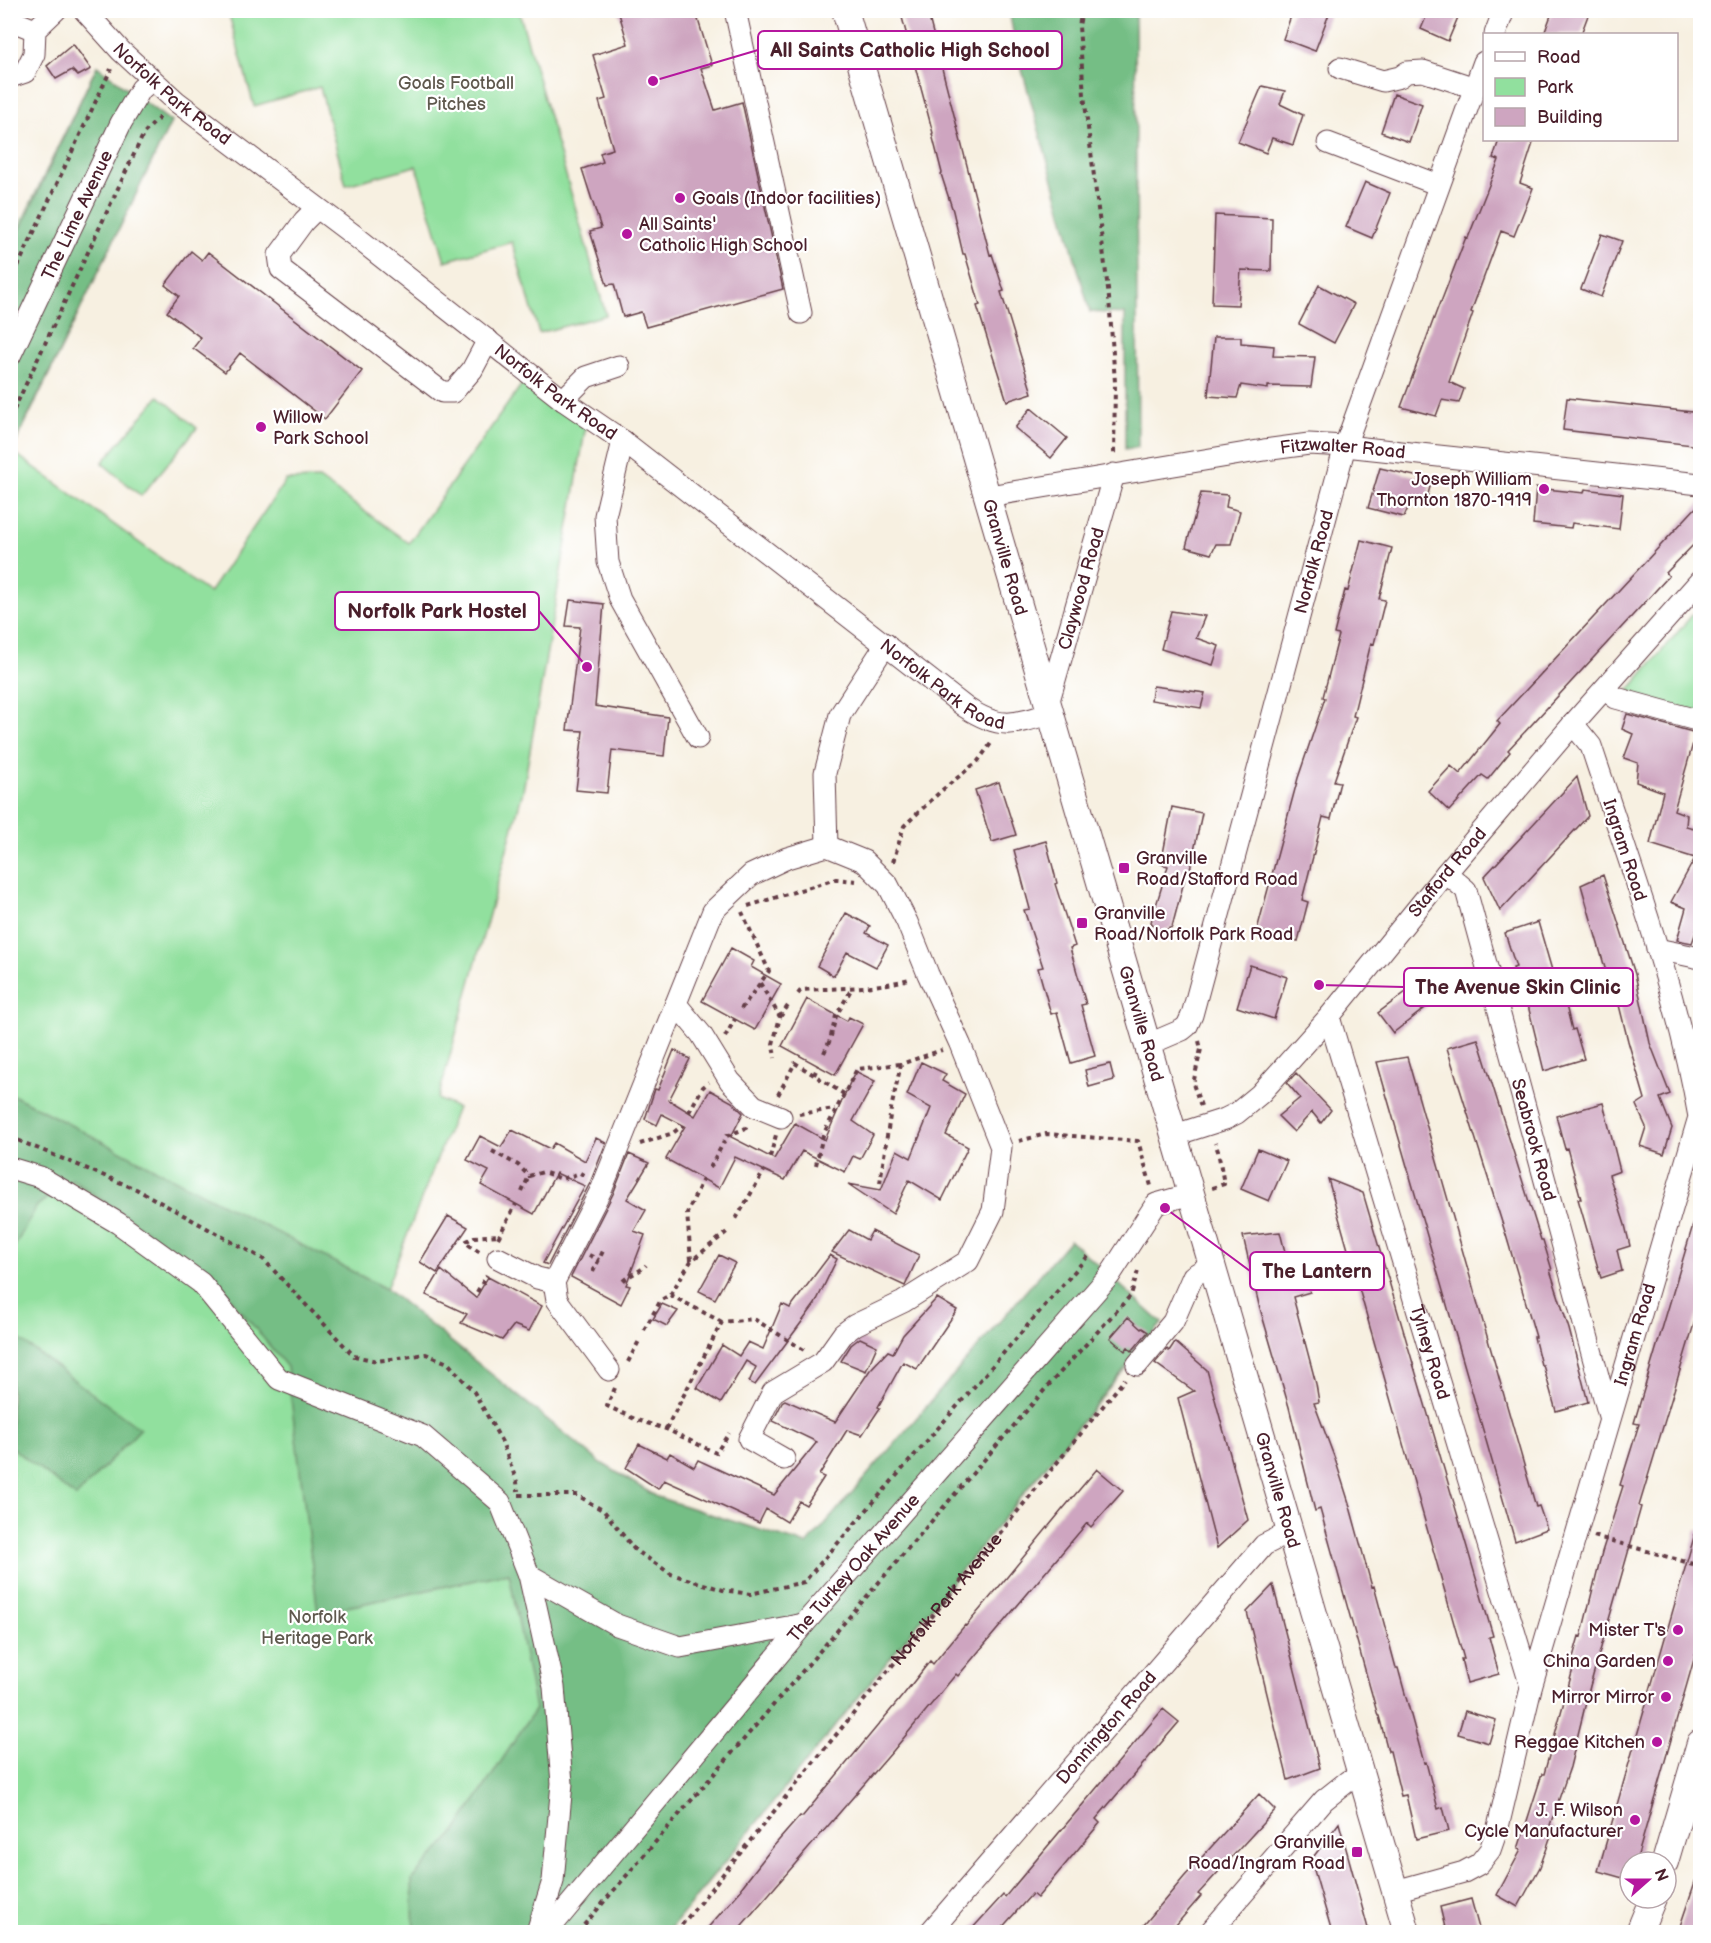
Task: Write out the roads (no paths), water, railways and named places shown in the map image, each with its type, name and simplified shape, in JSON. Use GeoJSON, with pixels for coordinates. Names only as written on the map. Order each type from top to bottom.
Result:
{"type":"FeatureCollection","features":[{"type":"Feature","properties":{"kind":"main road","name":"Granville Road"},"geometry":{"type":"LineString","coordinates":[[845,10],[1407,1932]]}},
{"type":"Feature","properties":{"kind":"main road"},"geometry":{"type":"LineString","coordinates":[[1669,1850],[1701,1743]]}},
{"type":"Feature","properties":{"kind":"main road"},"geometry":{"type":"LineString","coordinates":[[1639,1932],[1648,1910]]}},
{"type":"Feature","properties":{"kind":"street"},"geometry":{"type":"LineString","coordinates":[[10,77],[25,72],[34,54],[35,30],[56,10]]}},
{"type":"Feature","properties":{"kind":"street","name":"Norfolk Park Road"},"geometry":{"type":"LineString","coordinates":[[84,10],[121,51],[177,102],[563,400],[623,441],[965,707],[980,716],[1005,725],[1020,723],[1049,709]]}},
{"type":"Feature","properties":{"kind":"street"},"geometry":{"type":"LineString","coordinates":[[735,10],[801,313]]}},
{"type":"Feature","properties":{"kind":"street"},"geometry":{"type":"LineString","coordinates":[[1495,33],[1504,10]]}},
{"type":"Feature","properties":{"kind":"street"},"geometry":{"type":"LineString","coordinates":[[10,24],[20,24],[35,30]]}},
{"type":"Feature","properties":{"kind":"street","name":"Norfolk Road"},"geometry":{"type":"LineString","coordinates":[[1147,1045],[1182,1030],[1187,1026],[1192,1015],[1345,446],[1438,185],[1483,67]]}},
{"type":"Feature","properties":{"kind":"street"},"geometry":{"type":"LineString","coordinates":[[1340,68],[1383,81],[1400,77],[1407,72],[1423,71],[1475,88]]}},
{"type":"Feature","properties":{"kind":"street","name":"The Lime Avenue"},"geometry":{"type":"LineString","coordinates":[[10,356],[121,123],[141,89],[152,80]]}},
{"type":"Feature","properties":{"kind":"street"},"geometry":{"type":"LineString","coordinates":[[1328,143],[1438,185]]}},
{"type":"Feature","properties":{"kind":"street"},"geometry":{"type":"LineString","coordinates":[[316,208],[279,255],[281,269],[442,392],[453,392],[472,370],[488,340]]}},
{"type":"Feature","properties":{"kind":"street"},"geometry":{"type":"LineString","coordinates":[[563,400],[586,376],[619,366]]}},
{"type":"Feature","properties":{"kind":"street"},"geometry":{"type":"LineString","coordinates":[[623,441],[605,516],[608,562],[620,599],[698,738]]}},
{"type":"Feature","properties":{"kind":"street","name":"Fitzwalter Road"},"geometry":{"type":"LineString","coordinates":[[988,496],[1309,444],[1701,484]]}},
{"type":"Feature","properties":{"kind":"street","name":"Claywood Road"},"geometry":{"type":"LineString","coordinates":[[1049,709],[1114,474]]}},
{"type":"Feature","properties":{"kind":"street","name":"Stafford Road"},"geometry":{"type":"LineString","coordinates":[[1175,1136],[1238,1113],[1248,1106],[1329,1017],[1446,873],[1573,724],[1701,581]]}},
{"type":"Feature","properties":{"kind":"street"},"geometry":{"type":"LineString","coordinates":[[827,846],[825,773],[840,715],[886,644]]}},
{"type":"Feature","properties":{"kind":"street"},"geometry":{"type":"LineString","coordinates":[[1605,689],[1616,698],[1701,722]]}},
{"type":"Feature","properties":{"kind":"street","name":"Ingram Road"},"geometry":{"type":"LineString","coordinates":[[1395,1891],[1464,1872],[1479,1864],[1490,1850],[1498,1827],[1531,1688],[1699,1117],[1690,1066],[1657,949],[1591,746],[1573,724]]}},
{"type":"Feature","properties":{"kind":"street"},"geometry":{"type":"LineString","coordinates":[[618,1372],[557,1300],[554,1282],[602,1188],[713,911],[751,875],[787,858],[827,846],[864,861],[888,885],[907,922],[1001,1146],[993,1211],[968,1261],[903,1302],[855,1325],[843,1334],[823,1362],[773,1392],[749,1438],[784,1458]]}},
{"type":"Feature","properties":{"kind":"street","name":"Seabrook Road"},"geometry":{"type":"LineString","coordinates":[[1446,873],[1466,890],[1610,1416]]}},
{"type":"Feature","properties":{"kind":"street"},"geometry":{"type":"LineString","coordinates":[[1657,949],[1701,958]]}},
{"type":"Feature","properties":{"kind":"street"},"geometry":{"type":"LineString","coordinates":[[676,1004],[701,1034],[730,1081],[754,1106],[781,1117]]}},
{"type":"Feature","properties":{"kind":"street","name":"Tylney Road"},"geometry":{"type":"LineString","coordinates":[[1329,1017],[1531,1688]]}},
{"type":"Feature","properties":{"kind":"street"},"geometry":{"type":"LineString","coordinates":[[10,1168],[40,1177],[118,1223],[201,1283],[279,1379],[423,1436],[500,1502],[529,1575],[554,1687],[562,1783],[553,1881],[537,1932]]}},
{"type":"Feature","properties":{"kind":"street","name":"The Turkey Oak Avenue"},"geometry":{"type":"LineString","coordinates":[[547,1932],[804,1624],[1110,1275],[1156,1204],[1191,1194]]}},
{"type":"Feature","properties":{"kind":"street"},"geometry":{"type":"LineString","coordinates":[[498,1258],[537,1278],[554,1282]]}},
{"type":"Feature","properties":{"kind":"street"},"geometry":{"type":"LineString","coordinates":[[1137,1365],[1173,1322],[1193,1276],[1211,1265]]}},
{"type":"Feature","properties":{"kind":"street","name":"Donnington Road"},"geometry":{"type":"LineString","coordinates":[[930,1932],[1252,1558],[1264,1545],[1290,1532]]}},
{"type":"Feature","properties":{"kind":"street"},"geometry":{"type":"LineString","coordinates":[[529,1575],[617,1625],[680,1647],[804,1624]]}},
{"type":"Feature","properties":{"kind":"street"},"geometry":{"type":"LineString","coordinates":[[1210,1932],[1324,1800],[1348,1781],[1361,1776]]}},
{"type":"Feature","properties":{"kind":"place","name":"All Saints Catholic High School"},"geometry":{"type":"Point","coordinates":[653,81]}},
{"type":"Feature","properties":{"kind":"place","name":"Goals (Indoor facilities)"},"geometry":{"type":"Point","coordinates":[680,198]}},
{"type":"Feature","properties":{"kind":"place","name":"All Saints' Catholic High School"},"geometry":{"type":"Point","coordinates":[627,234]}},
{"type":"Feature","properties":{"kind":"place","name":"Willow Park School"},"geometry":{"type":"Point","coordinates":[261,427]}},
{"type":"Feature","properties":{"kind":"place","name":"Joseph William Thornton 1870-1919"},"geometry":{"type":"Point","coordinates":[1544,489]}},
{"type":"Feature","properties":{"kind":"place","name":"Norfolk Park Hostel"},"geometry":{"type":"Point","coordinates":[587,667]}},
{"type":"Feature","properties":{"kind":"place","name":"Granville Road/Stafford Road"},"geometry":{"type":"Point","coordinates":[1124,868]}},
{"type":"Feature","properties":{"kind":"place","name":"Granville Road/Norfolk Park Road"},"geometry":{"type":"Point","coordinates":[1082,923]}},
{"type":"Feature","properties":{"kind":"place","name":"The Avenue Skin Clinic"},"geometry":{"type":"Point","coordinates":[1319,985]}},
{"type":"Feature","properties":{"kind":"place","name":"The Lantern"},"geometry":{"type":"Point","coordinates":[1165,1208]}},
{"type":"Feature","properties":{"kind":"place","name":"Mister T's"},"geometry":{"type":"Point","coordinates":[1678,1630]}},
{"type":"Feature","properties":{"kind":"place","name":"China Garden"},"geometry":{"type":"Point","coordinates":[1668,1661]}},
{"type":"Feature","properties":{"kind":"place","name":"Mirror Mirror"},"geometry":{"type":"Point","coordinates":[1666,1697]}},
{"type":"Feature","properties":{"kind":"place","name":"Reggae Kitchen"},"geometry":{"type":"Point","coordinates":[1657,1742]}},
{"type":"Feature","properties":{"kind":"place","name":"J. F. Wilson Cycle Manufacturer"},"geometry":{"type":"Point","coordinates":[1635,1820]}},
{"type":"Feature","properties":{"kind":"place","name":"Granville Road/Ingram Road"},"geometry":{"type":"Point","coordinates":[1357,1852]}},
{"type":"Feature","properties":{"kind":"park label","name":"Goals Football Pitches"},"geometry":{"type":"Point","coordinates":[456,94]}},
{"type":"Feature","properties":{"kind":"park label","name":"Norfolk Heritage Park"},"geometry":{"type":"Point","coordinates":[317,1627]}}]}
